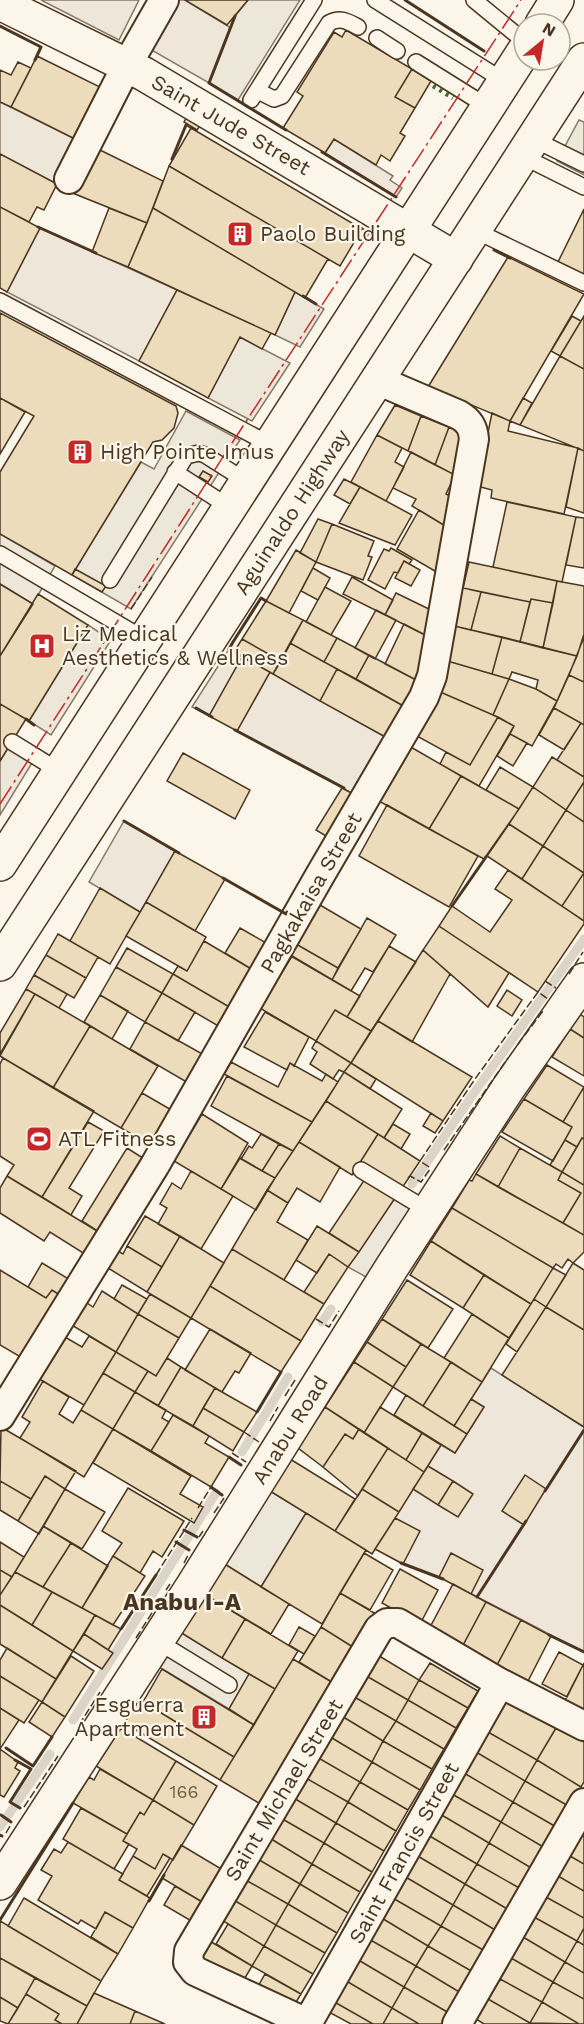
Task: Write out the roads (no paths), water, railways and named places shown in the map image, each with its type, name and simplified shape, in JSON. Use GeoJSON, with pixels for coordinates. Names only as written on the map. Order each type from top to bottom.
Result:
{"type":"FeatureCollection","features":[{"type":"Feature","properties":{"kind":"main road","name":"Saint Jude Street"},"geometry":{"type":"LineString","coordinates":[[0,3],[128,65],[456,259]]}},
{"type":"Feature","properties":{"kind":"main road","name":"Aguinaldo Highway"},"geometry":{"type":"LineString","coordinates":[[0,964],[584,60]]}},
{"type":"Feature","properties":{"kind":"main road"},"geometry":{"type":"LineString","coordinates":[[0,864],[512,69]]}},
{"type":"Feature","properties":{"kind":"main road","name":"Anabu Road"},"geometry":{"type":"LineString","coordinates":[[0,1883],[239,1514],[356,1323],[509,1087],[579,996]]}},
{"type":"Feature","properties":{"kind":"street"},"geometry":{"type":"LineString","coordinates":[[69,179],[164,0]]}},
{"type":"Feature","properties":{"kind":"street","name":"Pagkakaisa Street"},"geometry":{"type":"LineString","coordinates":[[0,1416],[155,1166],[429,687],[474,430],[468,421],[459,415],[377,380]]}},
{"type":"Feature","properties":{"kind":"street","name":"Saint Michael Street"},"geometry":{"type":"LineString","coordinates":[[308,2024],[195,1971],[188,1962],[189,1951],[379,1629],[387,1623],[398,1623],[500,1683]]}},
{"type":"Feature","properties":{"kind":"street"},"geometry":{"type":"LineString","coordinates":[[500,1683],[584,1726]]}},
{"type":"Feature","properties":{"kind":"street","name":"Saint Francis Street"},"geometry":{"type":"LineString","coordinates":[[308,2024],[500,1683]]}},
{"type":"Feature","properties":{"kind":"street"},"geometry":{"type":"LineString","coordinates":[[457,2024],[584,1803]]}},
{"type":"Feature","properties":{"kind":"lane"},"geometry":{"type":"LineString","coordinates":[[314,0],[254,95],[274,99],[282,96],[329,23],[343,19],[358,27]]}},
{"type":"Feature","properties":{"kind":"lane"},"geometry":{"type":"LineString","coordinates":[[375,0],[496,94]]}},
{"type":"Feature","properties":{"kind":"lane"},"geometry":{"type":"LineString","coordinates":[[474,0],[512,31]]}},
{"type":"Feature","properties":{"kind":"lane"},"geometry":{"type":"LineString","coordinates":[[377,38],[398,51]]}},
{"type":"Feature","properties":{"kind":"lane"},"geometry":{"type":"LineString","coordinates":[[416,62],[496,94]]}},
{"type":"Feature","properties":{"kind":"lane"},"geometry":{"type":"LineString","coordinates":[[527,148],[584,164]]}},
{"type":"Feature","properties":{"kind":"lane"},"geometry":{"type":"LineString","coordinates":[[527,148],[584,187]]}},
{"type":"Feature","properties":{"kind":"lane"},"geometry":{"type":"LineString","coordinates":[[474,230],[584,283]]}},
{"type":"Feature","properties":{"kind":"lane"},"geometry":{"type":"LineString","coordinates":[[0,301],[269,444]]}},
{"type":"Feature","properties":{"kind":"lane"},"geometry":{"type":"LineString","coordinates":[[110,580],[186,456],[199,453],[237,494]]}},
{"type":"Feature","properties":{"kind":"lane"},"geometry":{"type":"LineString","coordinates":[[175,472],[237,494]]}},
{"type":"Feature","properties":{"kind":"lane"},"geometry":{"type":"LineString","coordinates":[[0,554],[144,639]]}},
{"type":"Feature","properties":{"kind":"lane"},"geometry":{"type":"LineString","coordinates":[[12,742],[59,771]]}},
{"type":"Feature","properties":{"kind":"lane"},"geometry":{"type":"LineString","coordinates":[[361,1170],[429,1211]]}},
{"type":"Feature","properties":{"kind":"lane"},"geometry":{"type":"LineString","coordinates":[[157,1641],[230,1685]]}},
{"type":"Feature","properties":{"kind":"waterway"},"geometry":{"type":"LineString","coordinates":[[412,1184],[584,939]]}},
{"type":"Feature","properties":{"kind":"waterway"},"geometry":{"type":"LineString","coordinates":[[322,1322],[331,1309]]}},
{"type":"Feature","properties":{"kind":"waterway"},"geometry":{"type":"LineString","coordinates":[[242,1452],[288,1377]]}},
{"type":"Feature","properties":{"kind":"waterway"},"geometry":{"type":"LineString","coordinates":[[73,1720],[216,1493]]}},
{"type":"Feature","properties":{"kind":"waterway"},"geometry":{"type":"LineString","coordinates":[[0,1827],[50,1754]]}},
{"type":"Feature","properties":{"kind":"place","name":"Paolo Building"},"geometry":{"type":"Point","coordinates":[240,234]}},
{"type":"Feature","properties":{"kind":"place","name":"High Pointe Imus"},"geometry":{"type":"Point","coordinates":[80,452]}},
{"type":"Feature","properties":{"kind":"place","name":"Liz Medical Aesthetics & Wellness"},"geometry":{"type":"Point","coordinates":[42,646]}},
{"type":"Feature","properties":{"kind":"place","name":"ATL Fitness"},"geometry":{"type":"Point","coordinates":[39,1139]}},
{"type":"Feature","properties":{"kind":"place","name":"Esguerra Apartment"},"geometry":{"type":"Point","coordinates":[204,1717]}},
{"type":"Feature","properties":{"kind":"district","name":"Anabu I-A"},"geometry":{"type":"Point","coordinates":[182,1602]}}]}
